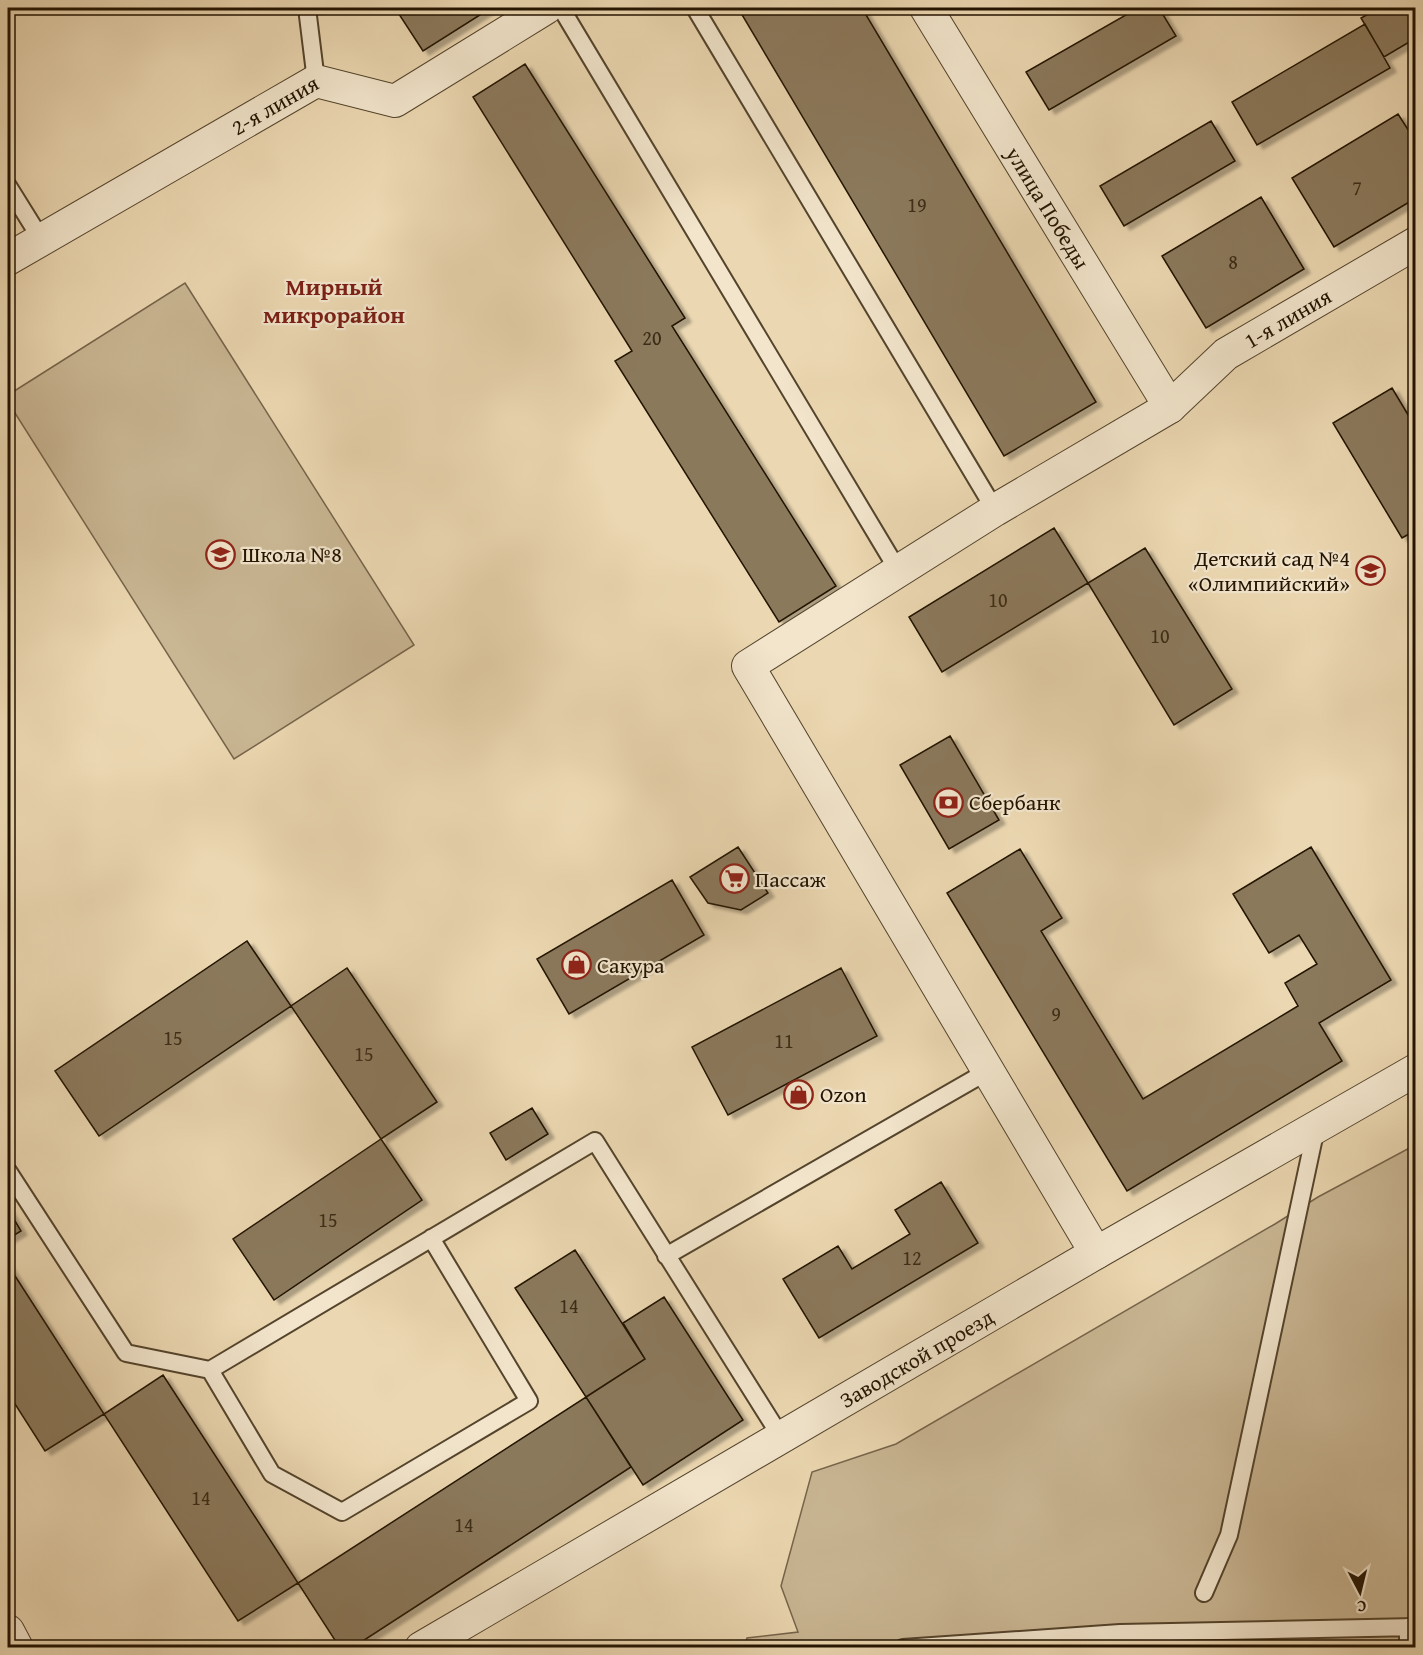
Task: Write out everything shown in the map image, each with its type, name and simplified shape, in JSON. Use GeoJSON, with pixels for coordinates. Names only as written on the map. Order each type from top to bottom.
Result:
{"type":"FeatureCollection","features":[{"type":"Feature","properties":{"kind":"street","name":"2-я линия"},"geometry":{"type":"LineString","coordinates":[[8,259],[316,81],[395,101],[546,8]]}},
{"type":"Feature","properties":{"kind":"street","name":"улица Победы"},"geometry":{"type":"LineString","coordinates":[[926,8],[1170,407]]}},
{"type":"Feature","properties":{"kind":"street","name":"1-я линия"},"geometry":{"type":"LineString","coordinates":[[988,1071],[748,666],[995,510],[1170,407],[1226,354],[1416,243]]}},
{"type":"Feature","properties":{"kind":"street","name":"Заводской проезд"},"geometry":{"type":"LineString","coordinates":[[421,1647],[1096,1253],[1416,1070]]}},
{"type":"Feature","properties":{"kind":"street"},"geometry":{"type":"LineString","coordinates":[[988,1071],[1096,1253]]}},
{"type":"Feature","properties":{"kind":"street"},"geometry":{"type":"LineString","coordinates":[[8,1631],[17,1647]]}},
{"type":"Feature","properties":{"kind":"lane"},"geometry":{"type":"LineString","coordinates":[[308,8],[316,81]]}},
{"type":"Feature","properties":{"kind":"lane"},"geometry":{"type":"LineString","coordinates":[[561,8],[899,572]]}},
{"type":"Feature","properties":{"kind":"lane"},"geometry":{"type":"LineString","coordinates":[[696,8],[995,510]]}},
{"type":"Feature","properties":{"kind":"lane"},"geometry":{"type":"LineString","coordinates":[[8,186],[41,239]]}},
{"type":"Feature","properties":{"kind":"lane"},"geometry":{"type":"LineString","coordinates":[[666,1256],[988,1071]]}},
{"type":"Feature","properties":{"kind":"lane"},"geometry":{"type":"LineString","coordinates":[[1204,1593],[1229,1535],[1316,1127]]}},
{"type":"Feature","properties":{"kind":"lane"},"geometry":{"type":"LineString","coordinates":[[8,1171],[126,1353],[210,1370],[595,1141],[781,1437]]}},
{"type":"Feature","properties":{"kind":"lane"},"geometry":{"type":"LineString","coordinates":[[210,1370],[272,1474],[342,1512],[529,1401],[431,1238]]}},
{"type":"Feature","properties":{"kind":"lane"},"geometry":{"type":"LineString","coordinates":[[903,1647],[1163,1640],[1412,1627],[1408,1647]]}},
{"type":"Feature","properties":{"kind":"shaded area"},"geometry":{"type":"Polygon","coordinates":[[[185,283],[414,645],[234,759],[8,402],[8,395],[185,283]]]}},
{"type":"Feature","properties":{"kind":"shaded area"},"geometry":{"type":"Polygon","coordinates":[[[1415,1145],[1415,1647],[744,1648],[747,1638],[798,1632],[781,1586],[812,1472],[896,1444],[1318,1197],[1415,1145]]]}},
{"type":"Feature","properties":{"kind":"building"},"geometry":{"type":"Polygon","coordinates":[[[395,8],[491,8],[423,51],[395,8]]]}},
{"type":"Feature","properties":{"kind":"building"},"geometry":{"type":"Polygon","coordinates":[[[738,8],[862,8],[1096,402],[1004,456],[738,8]]]}},
{"type":"Feature","properties":{"kind":"building"},"geometry":{"type":"Polygon","coordinates":[[[1138,8],[1159,8],[1176,36],[1049,110],[1026,72],[1138,8]]]}},
{"type":"Feature","properties":{"kind":"building"},"geometry":{"type":"Polygon","coordinates":[[[1379,8],[1416,8],[1416,38],[1384,57],[1361,18],[1379,8]]]}},
{"type":"Feature","properties":{"kind":"building"},"geometry":{"type":"Polygon","coordinates":[[[1365,24],[1390,68],[1257,145],[1232,102],[1365,24]]]}},
{"type":"Feature","properties":{"kind":"building"},"geometry":{"type":"Polygon","coordinates":[[[525,64],[685,318],[672,326],[836,586],[779,622],[615,361],[632,351],[473,97],[525,64]]]}},
{"type":"Feature","properties":{"kind":"building"},"geometry":{"type":"Polygon","coordinates":[[[1398,114],[1416,142],[1416,198],[1334,247],[1292,178],[1398,114]]]}},
{"type":"Feature","properties":{"kind":"building"},"geometry":{"type":"Polygon","coordinates":[[[1211,121],[1235,161],[1124,226],[1100,186],[1211,121]]]}},
{"type":"Feature","properties":{"kind":"building"},"geometry":{"type":"Polygon","coordinates":[[[1261,197],[1304,269],[1206,328],[1162,256],[1261,197]]]}},
{"type":"Feature","properties":{"kind":"building","name":"Детский сад №4 «Олимпийский»"},"geometry":{"type":"Polygon","coordinates":[[[1392,388],[1416,428],[1416,530],[1402,538],[1333,423],[1392,388]]]}},
{"type":"Feature","properties":{"kind":"building"},"geometry":{"type":"Polygon","coordinates":[[[1054,528],[1088,583],[942,672],[909,617],[1054,528]]]}},
{"type":"Feature","properties":{"kind":"building"},"geometry":{"type":"Polygon","coordinates":[[[1145,548],[1232,689],[1174,725],[1088,583],[1145,548]]]}},
{"type":"Feature","properties":{"kind":"building"},"geometry":{"type":"Polygon","coordinates":[[[950,736],[999,820],[949,849],[900,765],[950,736]]]}},
{"type":"Feature","properties":{"kind":"building"},"geometry":{"type":"Polygon","coordinates":[[[738,847],[768,893],[741,910],[708,903],[690,877],[738,847]]]}},
{"type":"Feature","properties":{"kind":"building"},"geometry":{"type":"Polygon","coordinates":[[[1311,847],[1391,980],[1319,1023],[1342,1061],[1127,1191],[947,893],[1020,849],[1062,918],[1041,931],[1143,1099],[1298,1006],[1285,983],[1317,964],[1299,935],[1269,953],[1233,894],[1311,847]]]}},
{"type":"Feature","properties":{"kind":"building"},"geometry":{"type":"Polygon","coordinates":[[[672,880],[704,935],[569,1014],[537,959],[672,880]]]}},
{"type":"Feature","properties":{"kind":"building"},"geometry":{"type":"Polygon","coordinates":[[[247,941],[291,1006],[99,1136],[55,1071],[247,941]]]}},
{"type":"Feature","properties":{"kind":"building"},"geometry":{"type":"Polygon","coordinates":[[[347,968],[437,1102],[381,1139],[291,1006],[347,968]]]}},
{"type":"Feature","properties":{"kind":"building"},"geometry":{"type":"Polygon","coordinates":[[[841,968],[877,1036],[728,1115],[692,1047],[841,968]]]}},
{"type":"Feature","properties":{"kind":"building"},"geometry":{"type":"Polygon","coordinates":[[[532,1108],[548,1134],[506,1160],[490,1133],[532,1108]]]}},
{"type":"Feature","properties":{"kind":"building"},"geometry":{"type":"Polygon","coordinates":[[[381,1139],[422,1200],[274,1300],[233,1239],[381,1139]]]}},
{"type":"Feature","properties":{"kind":"building"},"geometry":{"type":"Polygon","coordinates":[[[941,1182],[978,1243],[819,1338],[783,1279],[838,1246],[852,1269],[910,1234],[895,1210],[941,1182]]]}},
{"type":"Feature","properties":{"kind":"building"},"geometry":{"type":"Polygon","coordinates":[[[8,1209],[21,1231],[8,1239],[8,1209]]]}},
{"type":"Feature","properties":{"kind":"building"},"geometry":{"type":"Polygon","coordinates":[[[575,1250],[645,1359],[586,1397],[515,1288],[575,1250]]]}},
{"type":"Feature","properties":{"kind":"building"},"geometry":{"type":"Polygon","coordinates":[[[8,1265],[104,1414],[45,1451],[8,1393],[8,1265]]]}},
{"type":"Feature","properties":{"kind":"building"},"geometry":{"type":"Polygon","coordinates":[[[664,1297],[743,1420],[643,1485],[586,1397],[645,1359],[623,1323],[664,1297]]]}},
{"type":"Feature","properties":{"kind":"building"},"geometry":{"type":"Polygon","coordinates":[[[163,1375],[298,1583],[238,1621],[104,1414],[163,1375]]]}},
{"type":"Feature","properties":{"kind":"building"},"geometry":{"type":"Polygon","coordinates":[[[586,1397],[631,1467],[352,1648],[340,1648],[298,1583],[586,1397]]]}},
{"type":"Feature","properties":{"kind":"place","name":"Школа №8"},"geometry":{"type":"Point","coordinates":[221,554]}},
{"type":"Feature","properties":{"kind":"place","name":"Детский сад №4 «Олимпийский»"},"geometry":{"type":"Point","coordinates":[1371,571]}},
{"type":"Feature","properties":{"kind":"place","name":"Сбербанк"},"geometry":{"type":"Point","coordinates":[948,802]}},
{"type":"Feature","properties":{"kind":"place","name":"Пассаж"},"geometry":{"type":"Point","coordinates":[734,879]}},
{"type":"Feature","properties":{"kind":"place","name":"Сакура"},"geometry":{"type":"Point","coordinates":[576,965]}},
{"type":"Feature","properties":{"kind":"place","name":"Ozon"},"geometry":{"type":"Point","coordinates":[799,1094]}},
{"type":"Feature","properties":{"kind":"district","name":"Мирный микрорайон"},"geometry":{"type":"Point","coordinates":[334,301]}}]}
